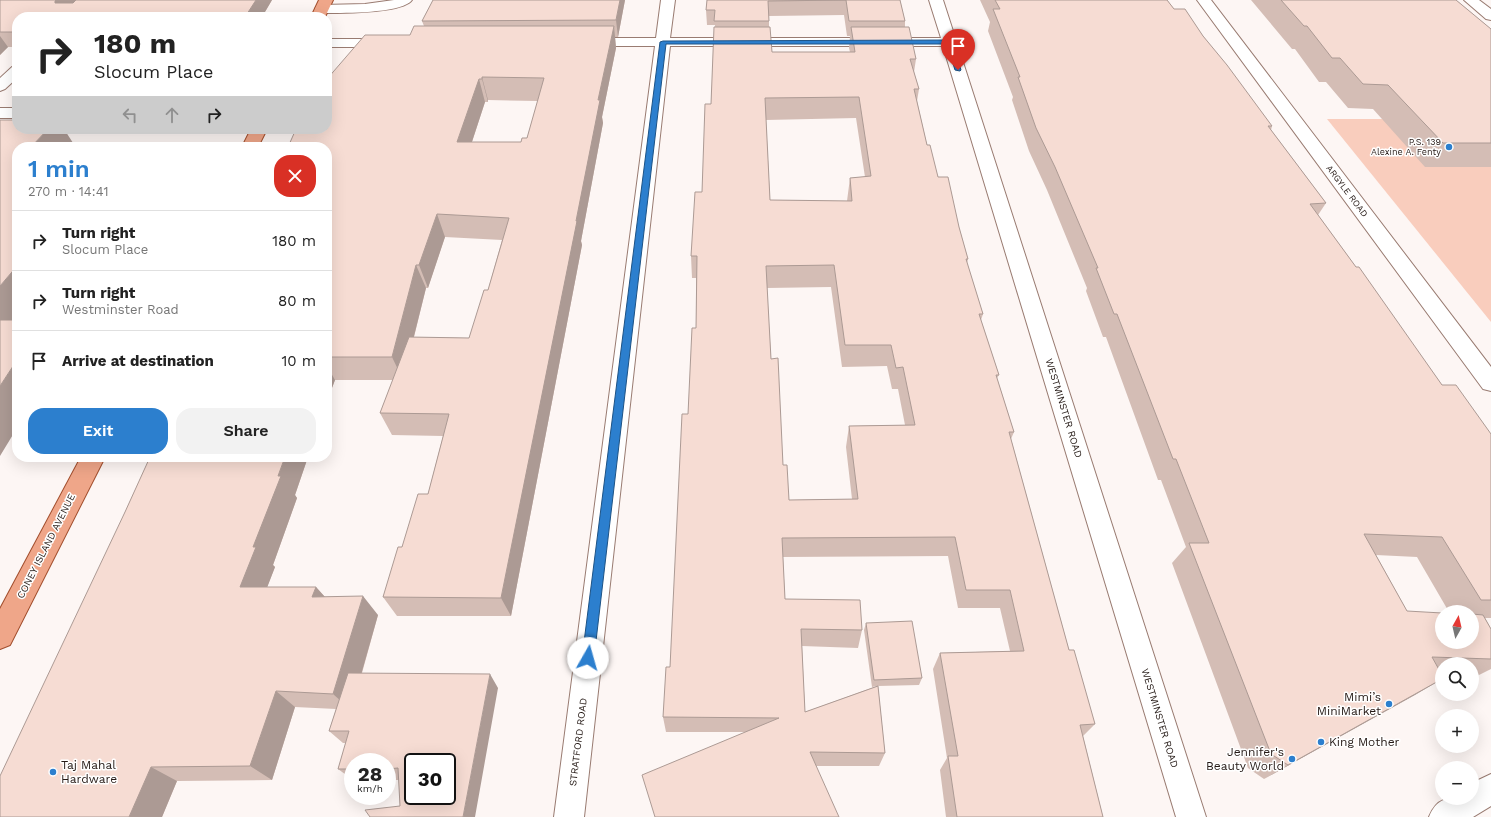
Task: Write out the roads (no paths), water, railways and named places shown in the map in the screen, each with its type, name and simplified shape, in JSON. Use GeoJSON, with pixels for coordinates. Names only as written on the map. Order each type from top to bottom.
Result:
{"type":"FeatureCollection","features":[{"type":"Feature","properties":{"kind":"main road","name":"CONEY ISLAND AVENUE"},"geometry":{"type":"LineString","coordinates":[[0,636],[90,462]]}},
{"type":"Feature","properties":{"kind":"street"},"geometry":{"type":"LineString","coordinates":[[322,9],[384,6],[397,4],[405,0]]}},
{"type":"Feature","properties":{"kind":"street","name":"STRATFORD ROAD"},"geometry":{"type":"LineString","coordinates":[[569,817],[668,0]]}},
{"type":"Feature","properties":{"kind":"street","name":"WESTMINSTER ROAD"},"geometry":{"type":"LineString","coordinates":[[936,0],[1191,817]]}},
{"type":"Feature","properties":{"kind":"street","name":"ARGYLE ROAD"},"geometry":{"type":"LineString","coordinates":[[1204,0],[1491,383]]}},
{"type":"Feature","properties":{"kind":"street"},"geometry":{"type":"LineString","coordinates":[[1472,0],[1491,16]]}},
{"type":"Feature","properties":{"kind":"street"},"geometry":{"type":"LineString","coordinates":[[574,42],[949,42]]}},
{"type":"Feature","properties":{"kind":"street"},"geometry":{"type":"LineString","coordinates":[[332,43],[402,43]]}},
{"type":"Feature","properties":{"kind":"street"},"geometry":{"type":"LineString","coordinates":[[0,86],[12,75]]}},
{"type":"Feature","properties":{"kind":"street"},"geometry":{"type":"LineString","coordinates":[[0,113],[12,113]]}},
{"type":"Feature","properties":{"kind":"street"},"geometry":{"type":"LineString","coordinates":[[1444,817],[1491,789]]}},
{"type":"Feature","properties":{"kind":"place","name":"P.S. 139 Alexine A. Fenty"},"geometry":{"type":"Point","coordinates":[1449,147]}},
{"type":"Feature","properties":{"kind":"place","name":"Mimi’s MiniMarket"},"geometry":{"type":"Point","coordinates":[1389,704]}},
{"type":"Feature","properties":{"kind":"place","name":"King Mother"},"geometry":{"type":"Point","coordinates":[1321,742]}},
{"type":"Feature","properties":{"kind":"place","name":"Jennifer's Beauty World"},"geometry":{"type":"Point","coordinates":[1292,759]}},
{"type":"Feature","properties":{"kind":"place","name":"Taj Mahal Hardware"},"geometry":{"type":"Point","coordinates":[53,772]}}]}
